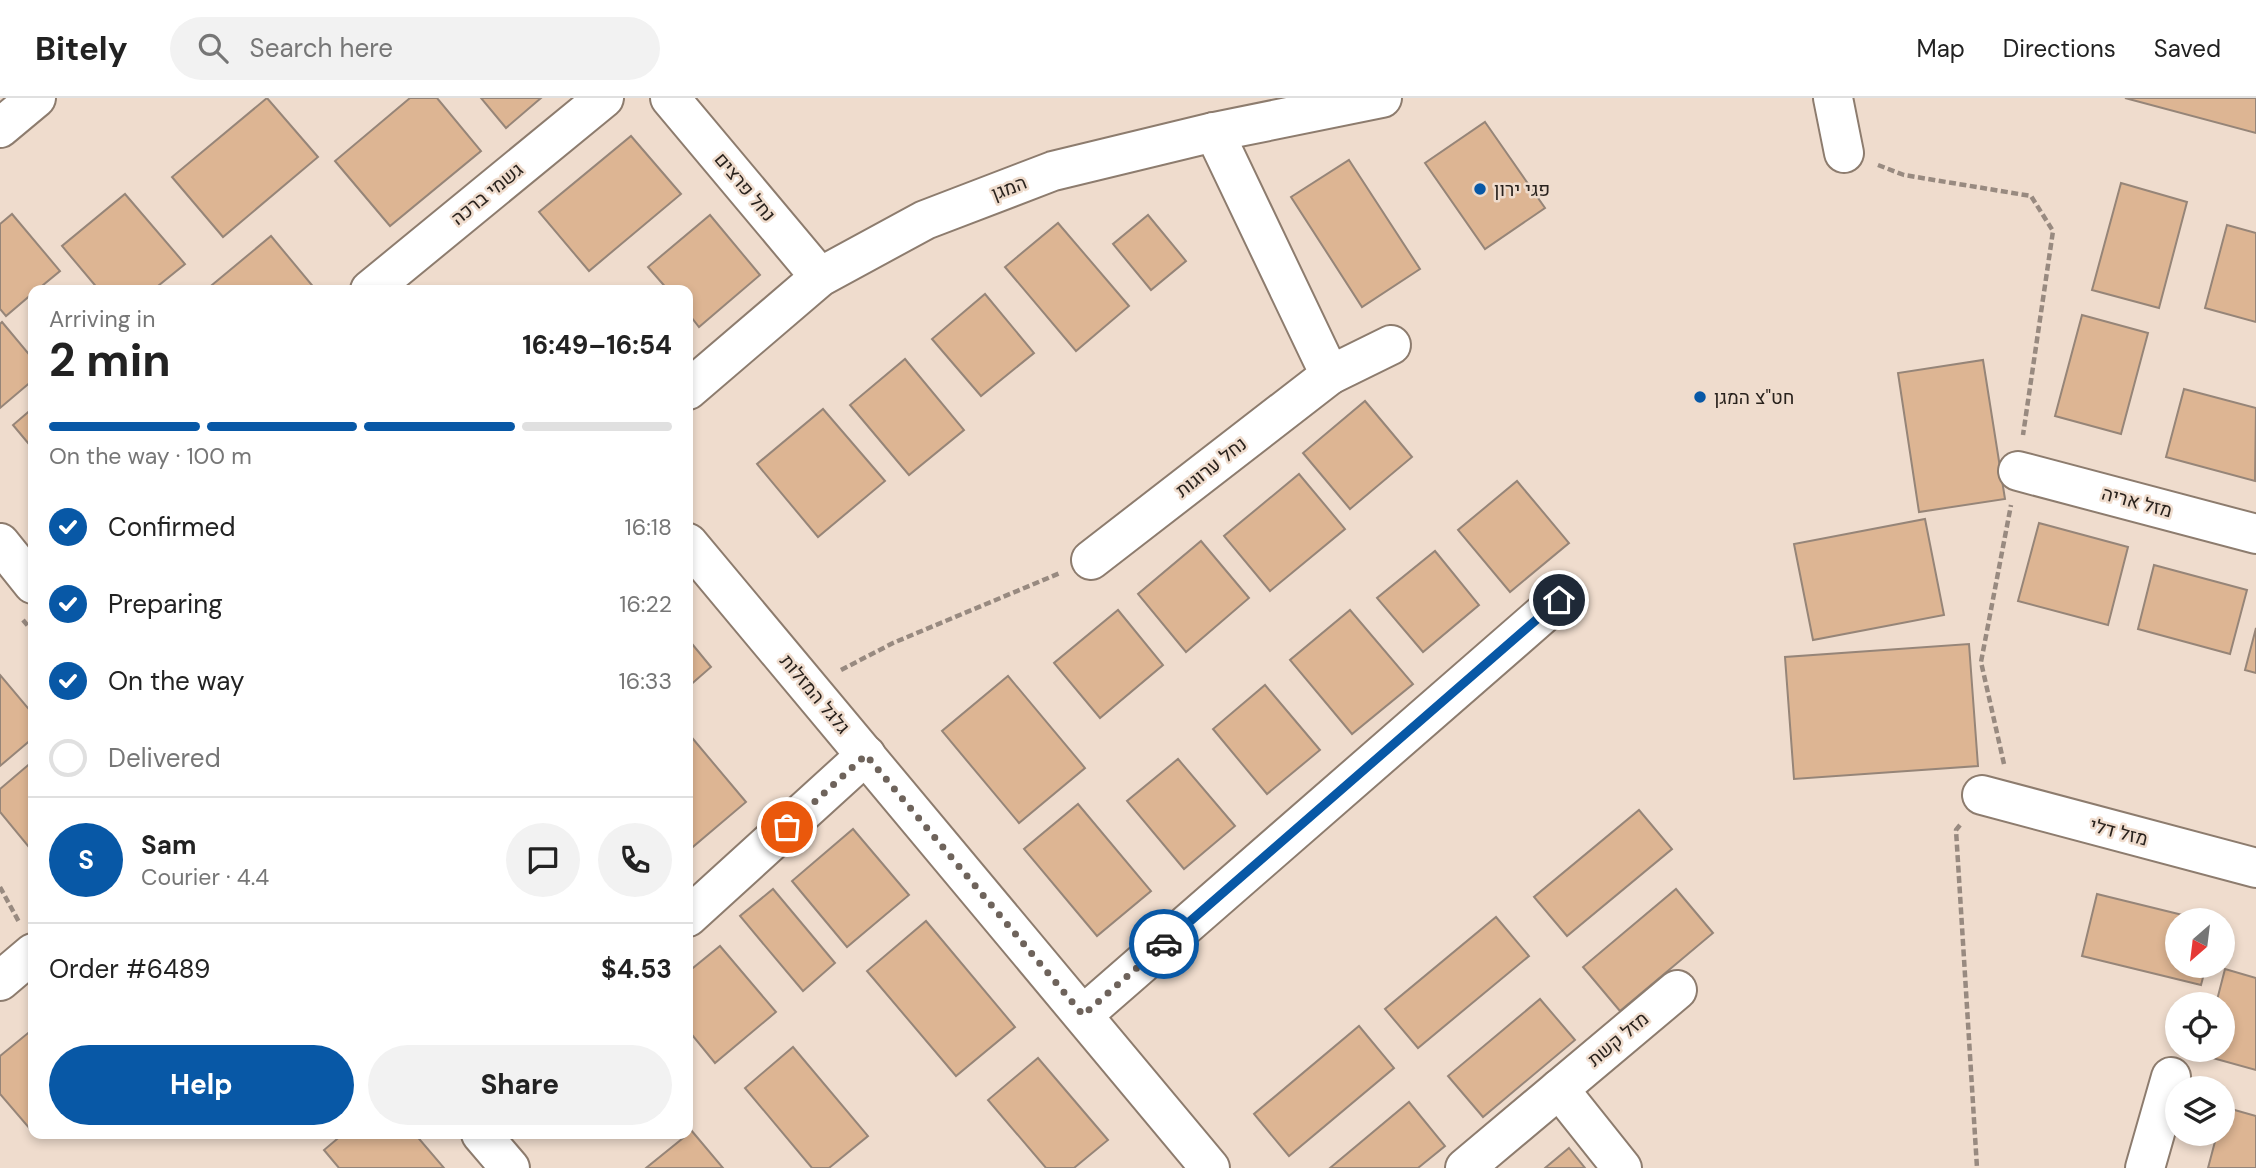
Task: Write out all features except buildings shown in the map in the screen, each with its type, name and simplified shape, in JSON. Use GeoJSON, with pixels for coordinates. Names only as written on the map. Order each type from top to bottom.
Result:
{"type":"FeatureCollection","features":[{"type":"Feature","properties":{"kind":"street"},"geometry":{"type":"LineString","coordinates":[[0,128],[36,98]]}},
{"type":"Feature","properties":{"kind":"street","name":"גשמי ברכה"},"geometry":{"type":"LineString","coordinates":[[376,285],[604,98]]}},
{"type":"Feature","properties":{"kind":"street","name":"נחל פרצים"},"geometry":{"type":"LineString","coordinates":[[670,98],[820,277]]}},
{"type":"Feature","properties":{"kind":"street","name":"המגן"},"geometry":{"type":"LineString","coordinates":[[693,386],[820,277],[925,220],[1042,176],[1214,132],[1382,98]]}},
{"type":"Feature","properties":{"kind":"street"},"geometry":{"type":"LineString","coordinates":[[1833,98],[1844,153]]}},
{"type":"Feature","properties":{"kind":"street"},"geometry":{"type":"LineString","coordinates":[[1214,132],[1330,375]]}},
{"type":"Feature","properties":{"kind":"street","name":"נחל ערוגות"},"geometry":{"type":"LineString","coordinates":[[1091,560],[1330,375],[1391,345]]}},
{"type":"Feature","properties":{"kind":"street","name":"מזל אריה"},"geometry":{"type":"LineString","coordinates":[[2018,471],[2256,534]]}},
{"type":"Feature","properties":{"kind":"street"},"geometry":{"type":"LineString","coordinates":[[0,543],[28,578]]}},
{"type":"Feature","properties":{"kind":"street","name":"גלגל המזלות"},"geometry":{"type":"LineString","coordinates":[[693,549],[1210,1168]]}},
{"type":"Feature","properties":{"kind":"street"},"geometry":{"type":"LineString","coordinates":[[1083,1015],[1559,600]]}},
{"type":"Feature","properties":{"kind":"street"},"geometry":{"type":"LineString","coordinates":[[693,912],[866,755]]}},
{"type":"Feature","properties":{"kind":"street","name":"מזל דלי"},"geometry":{"type":"LineString","coordinates":[[1982,795],[2256,869]]}},
{"type":"Feature","properties":{"kind":"street"},"geometry":{"type":"LineString","coordinates":[[0,981],[27,938]]}},
{"type":"Feature","properties":{"kind":"street","name":"מזל קשת"},"geometry":{"type":"LineString","coordinates":[[1465,1168],[1677,990]]}},
{"type":"Feature","properties":{"kind":"street"},"geometry":{"type":"LineString","coordinates":[[1559,1089],[1622,1168]]}},
{"type":"Feature","properties":{"kind":"street"},"geometry":{"type":"LineString","coordinates":[[2145,1168],[2165,1098]]}},
{"type":"Feature","properties":{"kind":"street"},"geometry":{"type":"LineString","coordinates":[[485,1139],[510,1168]]}},
{"type":"Feature","properties":{"kind":"path"},"geometry":{"type":"LineString","coordinates":[[1844,153],[1904,175],[2031,195],[2053,231],[2018,471],[1982,662],[2004,767],[1956,830],[1977,1168]]}},
{"type":"Feature","properties":{"kind":"path"},"geometry":{"type":"LineString","coordinates":[[809,687],[893,643],[1091,560]]}},
{"type":"Feature","properties":{"kind":"path"},"geometry":{"type":"LineString","coordinates":[[0,887],[27,938]]}},
{"type":"Feature","properties":{"kind":"way so far"},"geometry":{"type":"LineString","coordinates":[[787,827],[866,755],[1083,1015],[1164,944]]}},
{"type":"Feature","properties":{"kind":"place","name":"פגי ירון"},"geometry":{"type":"Point","coordinates":[1480,189]}},
{"type":"Feature","properties":{"kind":"place","name":"חט\"צ המגן"},"geometry":{"type":"Point","coordinates":[1700,397]}},
{"type":"Feature","properties":{"kind":"route"},"geometry":{"type":"LineString","coordinates":[[1164,944],[1559,600]]}}]}
